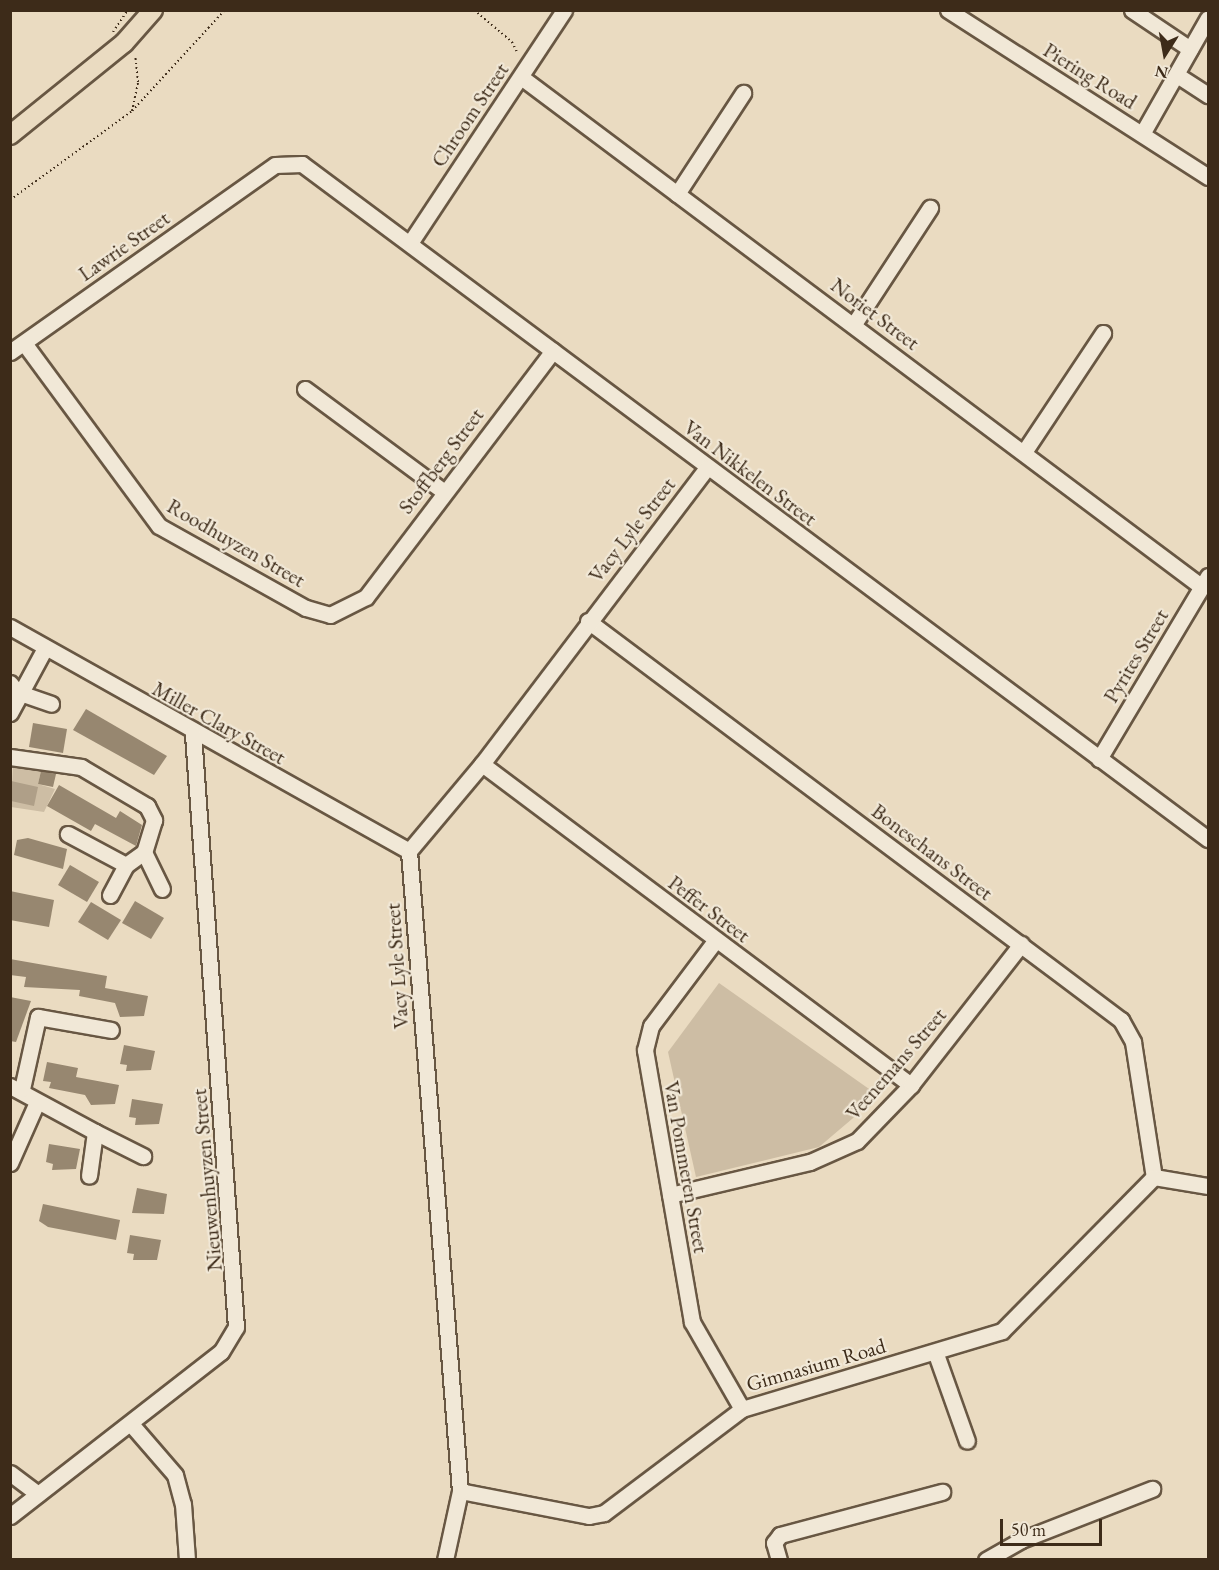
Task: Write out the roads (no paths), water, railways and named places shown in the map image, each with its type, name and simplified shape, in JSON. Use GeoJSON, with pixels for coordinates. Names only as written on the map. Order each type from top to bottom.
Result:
{"type":"FeatureCollection","features":[{"type":"Feature","properties":{"kind":"main road"},"geometry":{"type":"LineString","coordinates":[[10,128],[121,40],[142,10]]}},
{"type":"Feature","properties":{"kind":"main road"},"geometry":{"type":"LineString","coordinates":[[10,135],[153,10]]}},
{"type":"Feature","properties":{"kind":"street","name":"Chroom Street"},"geometry":{"type":"LineString","coordinates":[[410,243],[564,10]]}},
{"type":"Feature","properties":{"kind":"street","name":"Piering Road"},"geometry":{"type":"LineString","coordinates":[[948,10],[1209,177]]}},
{"type":"Feature","properties":{"kind":"street"},"geometry":{"type":"LineString","coordinates":[[1132,10],[1190,50]]}},
{"type":"Feature","properties":{"kind":"street"},"geometry":{"type":"LineString","coordinates":[[1142,134],[1209,18]]}},
{"type":"Feature","properties":{"kind":"street"},"geometry":{"type":"LineString","coordinates":[[1177,75],[1209,95]]}},
{"type":"Feature","properties":{"kind":"street","name":"Noriet Street"},"geometry":{"type":"LineString","coordinates":[[521,76],[1024,452],[1205,582]]}},
{"type":"Feature","properties":{"kind":"street"},"geometry":{"type":"LineString","coordinates":[[677,194],[743,93]]}},
{"type":"Feature","properties":{"kind":"street","name":"Van Nikkelen Street"},"geometry":{"type":"LineString","coordinates":[[262,174],[284,162],[302,164],[707,468],[1209,839]]}},
{"type":"Feature","properties":{"kind":"street","name":"Lawrie Street"},"geometry":{"type":"LineString","coordinates":[[10,352],[262,174]]}},
{"type":"Feature","properties":{"kind":"street"},"geometry":{"type":"LineString","coordinates":[[854,324],[930,208]]}},
{"type":"Feature","properties":{"kind":"street"},"geometry":{"type":"LineString","coordinates":[[1024,452],[1103,333]]}},
{"type":"Feature","properties":{"kind":"street","name":"Roodhuyzen Street"},"geometry":{"type":"LineString","coordinates":[[24,343],[159,526],[320,614],[342,613],[366,597]]}},
{"type":"Feature","properties":{"kind":"street","name":"Stoffberg Street"},"geometry":{"type":"LineString","coordinates":[[366,597],[443,491],[553,351]]}},
{"type":"Feature","properties":{"kind":"street"},"geometry":{"type":"LineString","coordinates":[[305,389],[443,491]]}},
{"type":"Feature","properties":{"kind":"street","name":"Vacy Lyle Street"},"geometry":{"type":"LineString","coordinates":[[445,1560],[460,1491],[409,851],[482,764],[588,621],[707,468]]}},
{"type":"Feature","properties":{"kind":"street","name":"Pyrites Street"},"geometry":{"type":"LineString","coordinates":[[1099,759],[1205,582]]}},
{"type":"Feature","properties":{"kind":"street","name":"Boneschans Street"},"geometry":{"type":"LineString","coordinates":[[588,621],[1021,944],[1131,1033],[1154,1177]]}},
{"type":"Feature","properties":{"kind":"street","name":"Miller Clary Street"},"geometry":{"type":"LineString","coordinates":[[10,627],[193,734],[409,851]]}},
{"type":"Feature","properties":{"kind":"street"},"geometry":{"type":"LineString","coordinates":[[10,713],[14,688],[45,648]]}},
{"type":"Feature","properties":{"kind":"street"},"geometry":{"type":"LineString","coordinates":[[14,688],[51,704]]}},
{"type":"Feature","properties":{"kind":"street","name":"Nieuwenhuyzen Street"},"geometry":{"type":"LineString","coordinates":[[10,1516],[221,1352],[236,1327],[238,1305],[193,734]]}},
{"type":"Feature","properties":{"kind":"street"},"geometry":{"type":"LineString","coordinates":[[10,757],[81,767],[147,806],[154,832],[144,852],[126,865],[110,895]]}},
{"type":"Feature","properties":{"kind":"street","name":"Peffer Street"},"geometry":{"type":"LineString","coordinates":[[482,764],[715,941],[911,1085]]}},
{"type":"Feature","properties":{"kind":"street"},"geometry":{"type":"LineString","coordinates":[[68,834],[126,865]]}},
{"type":"Feature","properties":{"kind":"street"},"geometry":{"type":"LineString","coordinates":[[144,852],[162,889]]}},
{"type":"Feature","properties":{"kind":"street","name":"Van Pommeren Street"},"geometry":{"type":"LineString","coordinates":[[715,941],[651,1026],[645,1043],[692,1322],[742,1409]]}},
{"type":"Feature","properties":{"kind":"street","name":"Veenemans Street"},"geometry":{"type":"LineString","coordinates":[[670,1195],[837,1154],[857,1141],[911,1085],[1021,944]]}},
{"type":"Feature","properties":{"kind":"street"},"geometry":{"type":"LineString","coordinates":[[111,1030],[38,1017],[16,1087],[37,1102],[143,1156]]}},
{"type":"Feature","properties":{"kind":"street"},"geometry":{"type":"LineString","coordinates":[[10,1164],[37,1102]]}},
{"type":"Feature","properties":{"kind":"street"},"geometry":{"type":"LineString","coordinates":[[89,1176],[95,1132]]}},
{"type":"Feature","properties":{"kind":"street"},"geometry":{"type":"LineString","coordinates":[[1154,1177],[1209,1186]]}},
{"type":"Feature","properties":{"kind":"street","name":"Gimnasium Road"},"geometry":{"type":"LineString","coordinates":[[460,1491],[596,1515],[742,1409],[831,1379],[936,1354],[1008,1326],[1154,1177]]}},
{"type":"Feature","properties":{"kind":"street"},"geometry":{"type":"LineString","coordinates":[[936,1354],[967,1441]]}},
{"type":"Feature","properties":{"kind":"street"},"geometry":{"type":"LineString","coordinates":[[131,1424],[175,1475],[183,1504],[187,1560]]}},
{"type":"Feature","properties":{"kind":"street"},"geometry":{"type":"LineString","coordinates":[[10,1473],[38,1494]]}},
{"type":"Feature","properties":{"kind":"street"},"geometry":{"type":"LineString","coordinates":[[986,1560],[1021,1540],[1152,1489]]}},
{"type":"Feature","properties":{"kind":"street"},"geometry":{"type":"LineString","coordinates":[[779,1560],[774,1543],[780,1535],[942,1492]]}}]}
